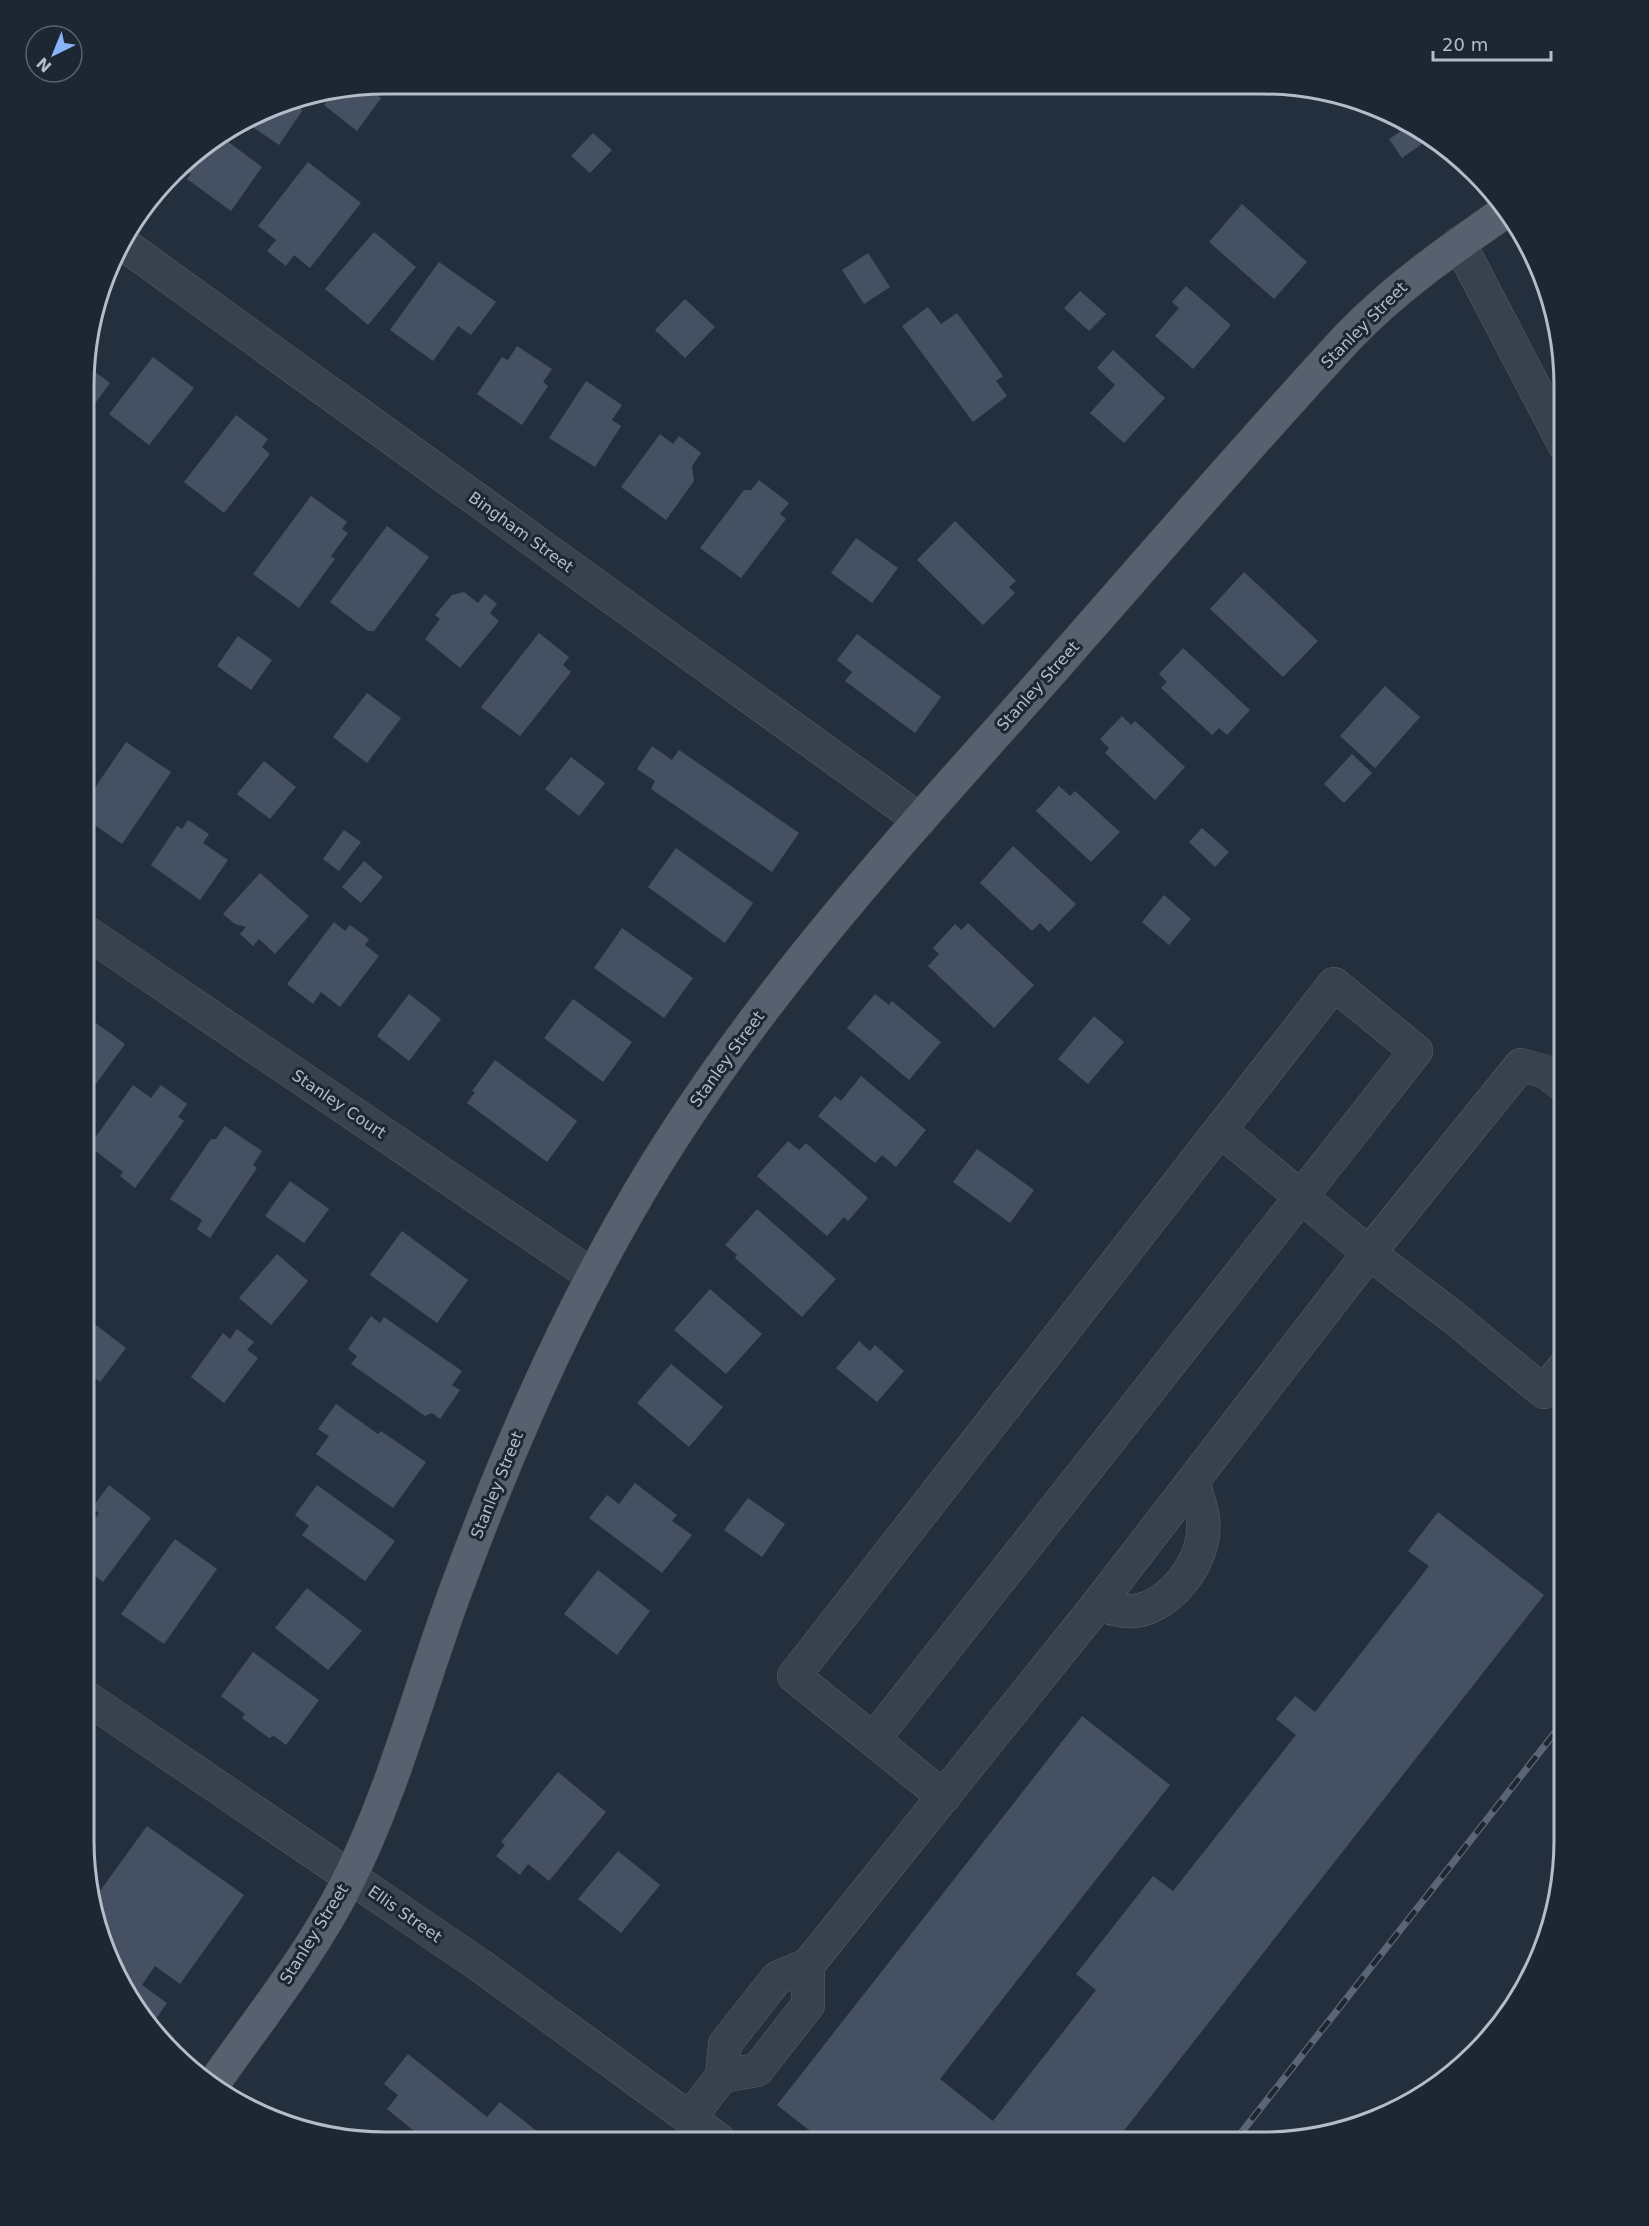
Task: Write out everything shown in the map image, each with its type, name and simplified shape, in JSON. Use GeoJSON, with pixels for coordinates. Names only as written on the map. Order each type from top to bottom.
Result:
{"type":"FeatureCollection","features":[{"type":"Feature","properties":{"kind":"main road","name":"Stanley Street"},"geometry":{"type":"LineString","coordinates":[[218,2078],[307,1949],[350,1876],[381,1803],[496,1483],[527,1409],[593,1276],[667,1147],[739,1039],[838,916],[920,820],[1276,415],[1348,337],[1394,292],[1499,216]]}},
{"type":"Feature","properties":{"kind":"street"},"geometry":{"type":"LineString","coordinates":[[1459,243],[1554,425]]}},
{"type":"Feature","properties":{"kind":"street","name":"Bingham Street"},"geometry":{"type":"LineString","coordinates":[[130,248],[920,820]]}},
{"type":"Feature","properties":{"kind":"street","name":"Stanley Court"},"geometry":{"type":"LineString","coordinates":[[94,937],[593,1276]]}},
{"type":"Feature","properties":{"kind":"street"},"geometry":{"type":"LineString","coordinates":[[873,1740],[1416,1051],[1334,984],[794,1676],[873,1740],[944,1797]]}},
{"type":"Feature","properties":{"kind":"street"},"geometry":{"type":"LineString","coordinates":[[689,2119],[722,2076],[725,2044],[777,1978],[808,1965],[1098,1604],[1369,1253],[1521,1065],[1546,1072],[1554,1078]]}},
{"type":"Feature","properties":{"kind":"street"},"geometry":{"type":"LineString","coordinates":[[1220,1130],[1369,1253],[1453,1317],[1544,1392],[1554,1379]]}},
{"type":"Feature","properties":{"kind":"street"},"geometry":{"type":"LineString","coordinates":[[1098,1604],[1119,1611],[1135,1611],[1155,1605],[1176,1588],[1187,1575],[1192,1568],[1201,1541],[1203,1519],[1193,1482]]}},
{"type":"Feature","properties":{"kind":"street","name":"Ellis Street"},"geometry":{"type":"LineString","coordinates":[[94,1703],[540,2008],[708,2132]]}},
{"type":"Feature","properties":{"kind":"building"},"geometry":{"type":"Polygon","coordinates":[[[376,95],[381,98],[357,131],[324,105],[327,101],[348,97],[376,95]]]}},
{"type":"Feature","properties":{"kind":"building"},"geometry":{"type":"Polygon","coordinates":[[[301,107],[302,111],[279,145],[253,127],[301,107]]]}},
{"type":"Feature","properties":{"kind":"building"},"geometry":{"type":"Polygon","coordinates":[[[1397,128],[1423,143],[1402,158],[1389,139],[1400,132],[1397,128]]]}},
{"type":"Feature","properties":{"kind":"building"},"geometry":{"type":"Polygon","coordinates":[[[593,133],[612,150],[590,173],[571,156],[593,133]]]}},
{"type":"Feature","properties":{"kind":"building"},"geometry":{"type":"Polygon","coordinates":[[[228,142],[262,167],[231,211],[187,179],[191,174],[188,172],[194,167],[228,142]]]}},
{"type":"Feature","properties":{"kind":"building"},"geometry":{"type":"Polygon","coordinates":[[[308,162],[361,203],[310,268],[294,255],[286,266],[267,251],[276,240],[258,226],[308,162]]]}},
{"type":"Feature","properties":{"kind":"building"},"geometry":{"type":"Polygon","coordinates":[[[1242,204],[1307,262],[1274,299],[1209,242],[1242,204]]]}},
{"type":"Feature","properties":{"kind":"building"},"geometry":{"type":"Polygon","coordinates":[[[374,232],[416,267],[368,325],[325,289],[374,232]]]}},
{"type":"Feature","properties":{"kind":"building"},"geometry":{"type":"Polygon","coordinates":[[[868,253],[890,287],[864,304],[842,270],[868,253]]]}},
{"type":"Feature","properties":{"kind":"building"},"geometry":{"type":"Polygon","coordinates":[[[439,262],[496,302],[471,335],[458,326],[433,361],[390,330],[439,262]]]}},
{"type":"Feature","properties":{"kind":"building"},"geometry":{"type":"Polygon","coordinates":[[[1186,286],[1231,325],[1193,369],[1155,336],[1179,308],[1172,302],[1186,286]]]}},
{"type":"Feature","properties":{"kind":"building"},"geometry":{"type":"Polygon","coordinates":[[[1080,291],[1106,314],[1089,331],[1064,308],[1080,291]]]}},
{"type":"Feature","properties":{"kind":"building"},"geometry":{"type":"Polygon","coordinates":[[[685,299],[715,327],[685,358],[655,330],[685,299]]]}},
{"type":"Feature","properties":{"kind":"building"},"geometry":{"type":"Polygon","coordinates":[[[928,307],[941,324],[957,313],[1003,376],[996,381],[1007,396],[973,422],[902,326],[928,307]]]}},
{"type":"Feature","properties":{"kind":"building"},"geometry":{"type":"Polygon","coordinates":[[[517,346],[552,369],[543,382],[548,386],[522,425],[477,394],[502,357],[508,360],[517,346]]]}},
{"type":"Feature","properties":{"kind":"building"},"geometry":{"type":"Polygon","coordinates":[[[1113,350],[1165,398],[1124,443],[1090,413],[1115,385],[1097,368],[1113,350]]]}},
{"type":"Feature","properties":{"kind":"building"},"geometry":{"type":"Polygon","coordinates":[[[153,357],[194,388],[149,445],[109,414],[153,357]]]}},
{"type":"Feature","properties":{"kind":"building"},"geometry":{"type":"Polygon","coordinates":[[[95,372],[110,383],[94,405],[95,372]]]}},
{"type":"Feature","properties":{"kind":"building"},"geometry":{"type":"Polygon","coordinates":[[[586,381],[622,405],[612,420],[621,426],[595,467],[549,438],[586,381]]]}},
{"type":"Feature","properties":{"kind":"building"},"geometry":{"type":"Polygon","coordinates":[[[236,415],[268,439],[262,447],[270,454],[224,513],[184,482],[236,415]]]}},
{"type":"Feature","properties":{"kind":"building"},"geometry":{"type":"Polygon","coordinates":[[[660,434],[673,444],[679,436],[701,453],[692,466],[694,481],[666,520],[621,487],[660,434]]]}},
{"type":"Feature","properties":{"kind":"building"},"geometry":{"type":"Polygon","coordinates":[[[759,480],[789,503],[780,514],[786,519],[741,578],[700,548],[744,490],[751,490],[759,480]]]}},
{"type":"Feature","properties":{"kind":"building"},"geometry":{"type":"Polygon","coordinates":[[[311,496],[347,522],[342,529],[348,533],[331,556],[335,559],[299,608],[253,574],[311,496]]]}},
{"type":"Feature","properties":{"kind":"building"},"geometry":{"type":"Polygon","coordinates":[[[955,521],[1016,581],[1009,587],[1015,593],[983,625],[917,560],[955,521]]]}},
{"type":"Feature","properties":{"kind":"building"},"geometry":{"type":"Polygon","coordinates":[[[387,526],[429,557],[374,631],[368,631],[330,602],[387,526]]]}},
{"type":"Feature","properties":{"kind":"building"},"geometry":{"type":"Polygon","coordinates":[[[856,538],[898,568],[872,603],[831,573],[856,538]]]}},
{"type":"Feature","properties":{"kind":"building"},"geometry":{"type":"Polygon","coordinates":[[[1244,572],[1318,641],[1283,677],[1210,609],[1244,572]]]}},
{"type":"Feature","properties":{"kind":"building"},"geometry":{"type":"Polygon","coordinates":[[[464,592],[478,603],[485,594],[497,604],[490,613],[499,621],[460,668],[425,639],[440,619],[435,615],[452,595],[464,592]]]}},
{"type":"Feature","properties":{"kind":"building"},"geometry":{"type":"Polygon","coordinates":[[[539,633],[569,657],[563,665],[571,672],[520,736],[481,707],[539,633]]]}},
{"type":"Feature","properties":{"kind":"building"},"geometry":{"type":"Polygon","coordinates":[[[857,634],[941,697],[915,733],[845,681],[852,672],[837,660],[857,634]]]}},
{"type":"Feature","properties":{"kind":"building"},"geometry":{"type":"Polygon","coordinates":[[[238,636],[272,660],[251,690],[217,666],[238,636]]]}},
{"type":"Feature","properties":{"kind":"building"},"geometry":{"type":"Polygon","coordinates":[[[1183,648],[1250,710],[1227,735],[1219,728],[1212,735],[1161,688],[1167,682],[1159,674],[1183,648]]]}},
{"type":"Feature","properties":{"kind":"building"},"geometry":{"type":"Polygon","coordinates":[[[1385,686],[1420,717],[1375,768],[1340,736],[1385,686]]]}},
{"type":"Feature","properties":{"kind":"building"},"geometry":{"type":"Polygon","coordinates":[[[367,693],[401,718],[367,763],[333,737],[367,693]]]}},
{"type":"Feature","properties":{"kind":"building"},"geometry":{"type":"Polygon","coordinates":[[[1122,716],[1131,725],[1135,721],[1185,767],[1155,800],[1105,753],[1109,748],[1100,739],[1122,716]]]}},
{"type":"Feature","properties":{"kind":"building"},"geometry":{"type":"Polygon","coordinates":[[[126,742],[171,772],[122,844],[94,825],[94,789],[126,742]]]}},
{"type":"Feature","properties":{"kind":"building"},"geometry":{"type":"Polygon","coordinates":[[[652,746],[672,760],[679,750],[799,833],[772,872],[651,789],[655,781],[637,769],[652,746]]]}},
{"type":"Feature","properties":{"kind":"building"},"geometry":{"type":"Polygon","coordinates":[[[1352,754],[1372,773],[1344,803],[1324,784],[1352,754]]]}},
{"type":"Feature","properties":{"kind":"building"},"geometry":{"type":"Polygon","coordinates":[[[571,757],[605,783],[579,816],[545,789],[571,757]]]}},
{"type":"Feature","properties":{"kind":"building"},"geometry":{"type":"Polygon","coordinates":[[[264,761],[296,787],[270,819],[237,794],[264,761]]]}},
{"type":"Feature","properties":{"kind":"building"},"geometry":{"type":"Polygon","coordinates":[[[1059,786],[1070,796],[1075,791],[1120,832],[1091,862],[1036,811],[1059,786]]]}},
{"type":"Feature","properties":{"kind":"building"},"geometry":{"type":"Polygon","coordinates":[[[188,820],[209,834],[203,843],[228,860],[200,900],[151,865],[177,826],[182,829],[188,820]]]}},
{"type":"Feature","properties":{"kind":"building"},"geometry":{"type":"Polygon","coordinates":[[[1202,828],[1229,852],[1215,867],[1189,842],[1202,828]]]}},
{"type":"Feature","properties":{"kind":"building"},"geometry":{"type":"Polygon","coordinates":[[[344,830],[361,842],[339,871],[323,859],[344,830]]]}},
{"type":"Feature","properties":{"kind":"building"},"geometry":{"type":"Polygon","coordinates":[[[1013,846],[1076,904],[1049,932],[1040,923],[1032,931],[980,883],[1013,846]]]}},
{"type":"Feature","properties":{"kind":"building"},"geometry":{"type":"Polygon","coordinates":[[[676,848],[753,903],[725,943],[648,887],[676,848]]]}},
{"type":"Feature","properties":{"kind":"building"},"geometry":{"type":"Polygon","coordinates":[[[364,861],[383,877],[361,903],[342,887],[364,861]]]}},
{"type":"Feature","properties":{"kind":"building"},"geometry":{"type":"Polygon","coordinates":[[[260,873],[309,916],[275,954],[259,939],[253,946],[240,934],[246,927],[235,924],[223,914],[260,873]]]}},
{"type":"Feature","properties":{"kind":"building"},"geometry":{"type":"Polygon","coordinates":[[[1164,895],[1191,919],[1169,945],[1142,922],[1164,895]]]}},
{"type":"Feature","properties":{"kind":"building"},"geometry":{"type":"Polygon","coordinates":[[[334,922],[345,931],[350,925],[369,939],[365,945],[379,956],[340,1007],[321,992],[313,1004],[287,984],[334,922]]]}},
{"type":"Feature","properties":{"kind":"building"},"geometry":{"type":"Polygon","coordinates":[[[968,923],[1034,985],[994,1028],[928,966],[939,954],[933,948],[955,924],[961,930],[968,923]]]}},
{"type":"Feature","properties":{"kind":"building"},"geometry":{"type":"Polygon","coordinates":[[[622,928],[693,978],[664,1018],[594,968],[622,928]]]}},
{"type":"Feature","properties":{"kind":"building"},"geometry":{"type":"Polygon","coordinates":[[[409,994],[441,1019],[409,1061],[377,1036],[409,994]]]}},
{"type":"Feature","properties":{"kind":"building"},"geometry":{"type":"Polygon","coordinates":[[[875,994],[889,1005],[892,1001],[941,1042],[909,1080],[847,1028],[875,994]]]}},
{"type":"Feature","properties":{"kind":"building"},"geometry":{"type":"Polygon","coordinates":[[[573,999],[632,1042],[603,1082],[544,1038],[573,999]]]}},
{"type":"Feature","properties":{"kind":"building"},"geometry":{"type":"Polygon","coordinates":[[[1094,1016],[1124,1042],[1088,1084],[1058,1059],[1094,1016]]]}},
{"type":"Feature","properties":{"kind":"building"},"geometry":{"type":"Polygon","coordinates":[[[94,1022],[125,1044],[94,1087],[94,1022]]]}},
{"type":"Feature","properties":{"kind":"building"},"geometry":{"type":"Polygon","coordinates":[[[495,1060],[577,1121],[547,1162],[467,1103],[475,1092],[472,1091],[495,1060]]]}},
{"type":"Feature","properties":{"kind":"building"},"geometry":{"type":"Polygon","coordinates":[[[861,1076],[926,1130],[896,1167],[882,1155],[875,1163],[818,1116],[835,1096],[841,1101],[861,1076]]]}},
{"type":"Feature","properties":{"kind":"building"},"geometry":{"type":"Polygon","coordinates":[[[133,1085],[151,1098],[161,1085],[187,1104],[178,1117],[184,1121],[135,1188],[120,1176],[123,1172],[94,1150],[94,1139],[133,1085]]]}},
{"type":"Feature","properties":{"kind":"building"},"geometry":{"type":"Polygon","coordinates":[[[225,1126],[262,1151],[253,1165],[257,1168],[210,1238],[197,1229],[202,1220],[170,1199],[211,1139],[216,1139],[225,1126]]]}},
{"type":"Feature","properties":{"kind":"building"},"geometry":{"type":"Polygon","coordinates":[[[788,1141],[799,1150],[806,1143],[868,1198],[848,1221],[844,1217],[827,1236],[757,1176],[788,1141]]]}},
{"type":"Feature","properties":{"kind":"building"},"geometry":{"type":"Polygon","coordinates":[[[977,1149],[1034,1190],[1010,1223],[953,1182],[977,1149]]]}},
{"type":"Feature","properties":{"kind":"building"},"geometry":{"type":"Polygon","coordinates":[[[290,1181],[329,1209],[304,1243],[265,1216],[290,1181]]]}},
{"type":"Feature","properties":{"kind":"building"},"geometry":{"type":"Polygon","coordinates":[[[757,1209],[836,1279],[802,1317],[735,1258],[737,1255],[725,1245],[757,1209]]]}},
{"type":"Feature","properties":{"kind":"building"},"geometry":{"type":"Polygon","coordinates":[[[402,1231],[468,1280],[437,1323],[370,1275],[402,1231]]]}},
{"type":"Feature","properties":{"kind":"building"},"geometry":{"type":"Polygon","coordinates":[[[277,1254],[308,1281],[271,1325],[239,1298],[277,1254]]]}},
{"type":"Feature","properties":{"kind":"building"},"geometry":{"type":"Polygon","coordinates":[[[710,1289],[762,1334],[726,1374],[674,1330],[710,1289]]]}},
{"type":"Feature","properties":{"kind":"building"},"geometry":{"type":"Polygon","coordinates":[[[371,1316],[380,1323],[384,1317],[462,1371],[452,1385],[460,1390],[440,1419],[432,1413],[425,1416],[351,1364],[357,1356],[348,1349],[371,1316]]]}},
{"type":"Feature","properties":{"kind":"building"},"geometry":{"type":"Polygon","coordinates":[[[94,1324],[126,1348],[100,1382],[94,1377],[94,1324]]]}},
{"type":"Feature","properties":{"kind":"building"},"geometry":{"type":"Polygon","coordinates":[[[237,1329],[254,1342],[247,1350],[258,1358],[224,1403],[191,1377],[223,1333],[230,1339],[237,1329]]]}},
{"type":"Feature","properties":{"kind":"building"},"geometry":{"type":"Polygon","coordinates":[[[859,1341],[870,1351],[875,1345],[904,1371],[877,1402],[836,1368],[859,1341]]]}},
{"type":"Feature","properties":{"kind":"building"},"geometry":{"type":"Polygon","coordinates":[[[671,1364],[723,1407],[689,1447],[637,1403],[671,1364]]]}},
{"type":"Feature","properties":{"kind":"building"},"geometry":{"type":"Polygon","coordinates":[[[336,1404],[378,1434],[381,1431],[426,1462],[393,1508],[316,1454],[329,1436],[318,1429],[336,1404]]]}},
{"type":"Feature","properties":{"kind":"building"},"geometry":{"type":"Polygon","coordinates":[[[635,1483],[677,1515],[672,1521],[692,1535],[662,1573],[589,1518],[607,1495],[619,1504],[635,1483]]]}},
{"type":"Feature","properties":{"kind":"building"},"geometry":{"type":"Polygon","coordinates":[[[109,1485],[151,1518],[103,1582],[94,1575],[94,1520],[99,1513],[94,1509],[94,1505],[109,1485]]]}},
{"type":"Feature","properties":{"kind":"building"},"geometry":{"type":"Polygon","coordinates":[[[317,1485],[395,1541],[365,1581],[302,1535],[309,1526],[295,1515],[317,1485]]]}},
{"type":"Feature","properties":{"kind":"building"},"geometry":{"type":"Polygon","coordinates":[[[748,1498],[785,1524],[762,1557],[724,1530],[748,1498]]]}},
{"type":"Feature","properties":{"kind":"building"},"geometry":{"type":"Polygon","coordinates":[[[1438,1512],[1544,1595],[1123,2132],[812,2132],[777,2105],[1082,1716],[1170,1785],[940,2079],[993,2121],[1096,1990],[1076,1974],[1153,1876],[1173,1891],[1296,1735],[1276,1719],[1295,1696],[1315,1712],[1429,1566],[1408,1551],[1438,1512]]]}},
{"type":"Feature","properties":{"kind":"building"},"geometry":{"type":"Polygon","coordinates":[[[175,1539],[217,1569],[164,1644],[121,1614],[175,1539]]]}},
{"type":"Feature","properties":{"kind":"building"},"geometry":{"type":"Polygon","coordinates":[[[598,1570],[650,1611],[617,1655],[564,1614],[598,1570]]]}},
{"type":"Feature","properties":{"kind":"building"},"geometry":{"type":"Polygon","coordinates":[[[307,1588],[362,1631],[328,1670],[275,1628],[307,1588]]]}},
{"type":"Feature","properties":{"kind":"building"},"geometry":{"type":"Polygon","coordinates":[[[253,1652],[319,1700],[286,1745],[274,1736],[269,1738],[242,1718],[245,1714],[221,1696],[253,1652]]]}},
{"type":"Feature","properties":{"kind":"building"},"geometry":{"type":"Polygon","coordinates":[[[558,1772],[606,1812],[549,1881],[528,1864],[520,1875],[496,1856],[505,1845],[501,1842],[558,1772]]]}},
{"type":"Feature","properties":{"kind":"building"},"geometry":{"type":"Polygon","coordinates":[[[147,1826],[244,1895],[180,1984],[155,1966],[142,1985],[167,2003],[156,2019],[125,1969],[104,1915],[99,1892],[147,1826]]]}},
{"type":"Feature","properties":{"kind":"building"},"geometry":{"type":"Polygon","coordinates":[[[618,1851],[660,1885],[621,1933],[578,1899],[618,1851]]]}},
{"type":"Feature","properties":{"kind":"building"},"geometry":{"type":"Polygon","coordinates":[[[408,2054],[487,2117],[500,2102],[538,2132],[415,2132],[387,2109],[398,2095],[384,2084],[408,2054]]]}},
{"type":"Feature","properties":{"kind":"railway"},"geometry":{"type":"LineString","coordinates":[[1242,2132],[1554,1734]]}}]}
